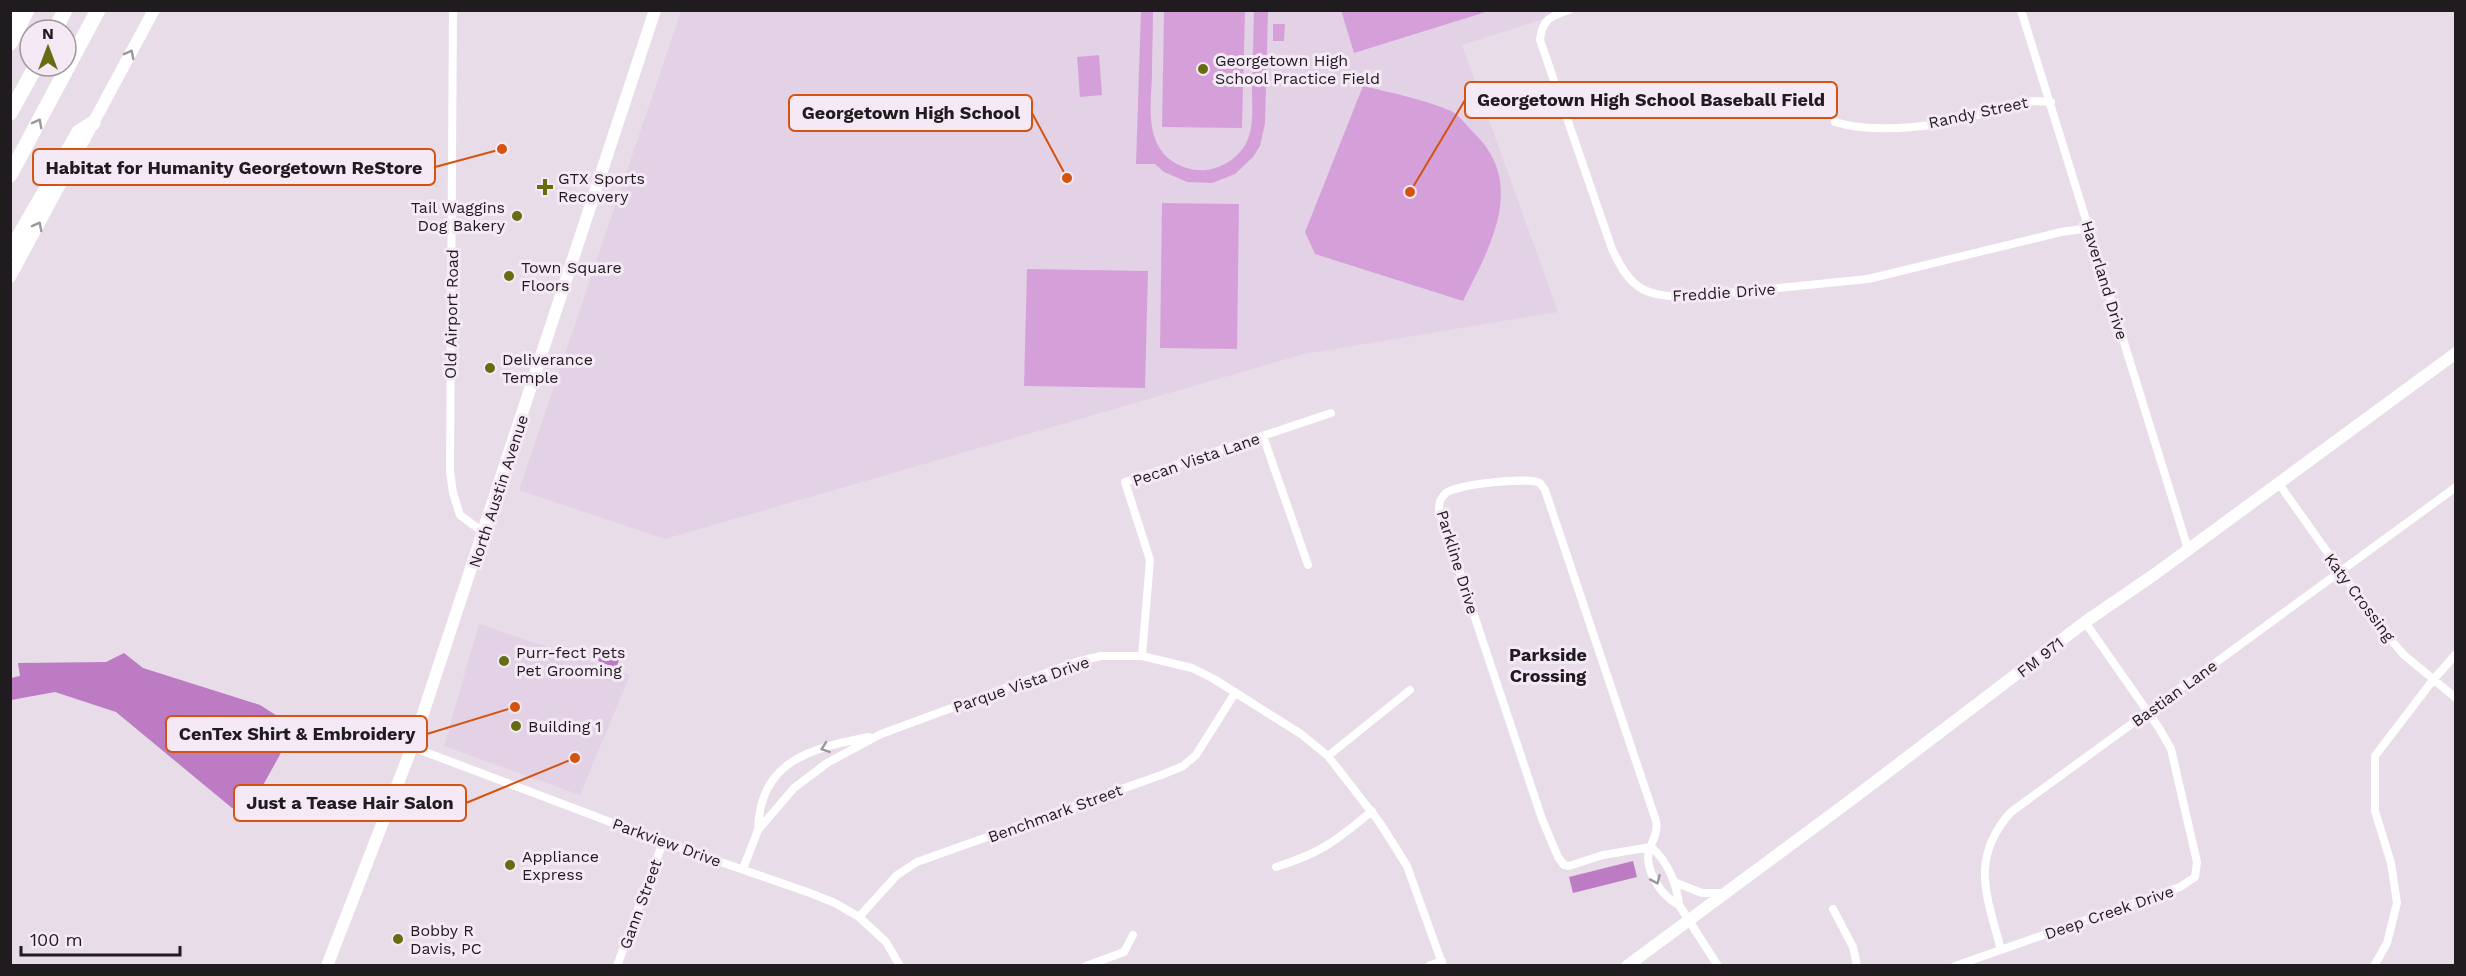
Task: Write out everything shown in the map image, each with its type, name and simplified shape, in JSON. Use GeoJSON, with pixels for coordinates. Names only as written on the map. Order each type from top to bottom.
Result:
{"type":"FeatureCollection","features":[{"type":"Feature","properties":{"kind":"highway"},"geometry":{"type":"LineString","coordinates":[[10,44],[27,10]]}},
{"type":"Feature","properties":{"kind":"highway"},"geometry":{"type":"LineString","coordinates":[[10,175],[98,10]]}},
{"type":"Feature","properties":{"kind":"highway"},"geometry":{"type":"LineString","coordinates":[[10,113],[29,78]]}},
{"type":"Feature","properties":{"kind":"highway"},"geometry":{"type":"LineString","coordinates":[[10,252],[79,132],[93,123]]}},
{"type":"Feature","properties":{"kind":"main road"},"geometry":{"type":"LineString","coordinates":[[10,21],[17,10]]}},
{"type":"Feature","properties":{"kind":"main road"},"geometry":{"type":"LineString","coordinates":[[10,278],[154,10]]}},
{"type":"Feature","properties":{"kind":"main road","name":"North Austin Avenue"},"geometry":{"type":"LineString","coordinates":[[327,966],[412,747],[655,10]]}},
{"type":"Feature","properties":{"kind":"main road","name":"FM 971"},"geometry":{"type":"LineString","coordinates":[[1627,966],[2085,622],[2456,353]]}},
{"type":"Feature","properties":{"kind":"street","name":"Old Airport Road"},"geometry":{"type":"LineString","coordinates":[[453,10],[450,471],[453,493],[460,515],[484,533]]}},
{"type":"Feature","properties":{"kind":"street","name":"Freddie Drive"},"geometry":{"type":"LineString","coordinates":[[1569,10],[1550,18],[1543,24],[1540,40],[1612,249],[1624,274],[1632,282],[1652,293],[1688,297],[1868,279],[2061,232],[2090,228]]}},
{"type":"Feature","properties":{"kind":"street","name":"Haverland Drive"},"geometry":{"type":"LineString","coordinates":[[2021,10],[2188,549]]}},
{"type":"Feature","properties":{"kind":"street","name":"Randy Street"},"geometry":{"type":"LineString","coordinates":[[1834,122],[1854,128],[1951,122],[2021,100],[2050,102]]}},
{"type":"Feature","properties":{"kind":"street","name":"Pecan Vista Lane"},"geometry":{"type":"LineString","coordinates":[[1142,656],[1150,560],[1125,482],[1331,413]]}},
{"type":"Feature","properties":{"kind":"street"},"geometry":{"type":"LineString","coordinates":[[1263,436],[1308,565]]}},
{"type":"Feature","properties":{"kind":"street","name":"Parkline Drive"},"geometry":{"type":"LineString","coordinates":[[1678,905],[1668,900],[1659,887],[1648,858],[1651,847],[1658,829],[1656,821],[1545,490],[1540,483],[1528,480],[1468,486],[1447,493],[1439,504],[1439,510],[1542,819],[1559,861],[1564,865],[1575,865],[1603,855],[1651,847],[1662,856],[1674,882],[1678,905],[1718,966]]}},
{"type":"Feature","properties":{"kind":"street","name":"Katy Crossing"},"geometry":{"type":"LineString","coordinates":[[2278,484],[2339,571],[2403,655],[2456,698]]}},
{"type":"Feature","properties":{"kind":"street","name":"Bastian Lane"},"geometry":{"type":"LineString","coordinates":[[2001,950],[1984,872],[1987,849],[1996,829],[2011,812],[2456,487]]}},
{"type":"Feature","properties":{"kind":"street","name":"Deep Creek Drive"},"geometry":{"type":"LineString","coordinates":[[1955,966],[2180,887],[2195,877],[2197,862],[2170,749],[2085,622]]}},
{"type":"Feature","properties":{"kind":"street"},"geometry":{"type":"LineString","coordinates":[[2374,966],[2387,943],[2397,903],[2391,863],[2375,811],[2375,756],[2433,680],[2456,654]]}},
{"type":"Feature","properties":{"kind":"street","name":"Parque Vista Drive"},"geometry":{"type":"LineString","coordinates":[[743,869],[758,830],[759,811],[763,800],[771,783],[793,759],[834,744],[881,734],[1076,662],[1101,656],[1142,656],[1163,659],[1192,668],[1301,734],[1328,756],[1372,811],[1407,866],[1442,963]]}},
{"type":"Feature","properties":{"kind":"street"},"geometry":{"type":"LineString","coordinates":[[1328,756],[1410,690]]}},
{"type":"Feature","properties":{"kind":"street","name":"Benchmark Street"},"geometry":{"type":"LineString","coordinates":[[859,917],[897,875],[916,862],[1183,766],[1196,755],[1236,693]]}},
{"type":"Feature","properties":{"kind":"street","name":"Parque Vista Drive"},"geometry":{"type":"LineString","coordinates":[[758,830],[794,788],[813,772],[881,734]]}},
{"type":"Feature","properties":{"kind":"street","name":"Parkview Drive"},"geometry":{"type":"LineString","coordinates":[[412,747],[663,842],[810,893],[859,917],[886,942],[900,966]]}},
{"type":"Feature","properties":{"kind":"street"},"geometry":{"type":"LineString","coordinates":[[1276,867],[1320,851],[1337,841],[1372,811]]}},
{"type":"Feature","properties":{"kind":"street","name":"Gann Street"},"geometry":{"type":"LineString","coordinates":[[617,966],[663,842]]}},
{"type":"Feature","properties":{"kind":"street"},"geometry":{"type":"LineString","coordinates":[[1674,882],[1702,893],[1726,893]]}},
{"type":"Feature","properties":{"kind":"street"},"geometry":{"type":"LineString","coordinates":[[1833,909],[1852,947],[1857,966]]}},
{"type":"Feature","properties":{"kind":"street"},"geometry":{"type":"LineString","coordinates":[[1086,966],[1124,952],[1133,935]]}},
{"type":"Feature","properties":{"kind":"street"},"geometry":{"type":"LineString","coordinates":[[1429,966],[1442,963]]}},
{"type":"Feature","properties":{"kind":"shaded area"},"geometry":{"type":"Polygon","coordinates":[[[1341,10],[1489,10],[1489,11],[1354,53],[1341,10]]]}},
{"type":"Feature","properties":{"kind":"shaded area"},"geometry":{"type":"Polygon","coordinates":[[[681,11],[1568,11],[1462,45],[1558,312],[1304,354],[665,539],[519,490],[681,11]]]}},
{"type":"Feature","properties":{"kind":"shaded area"},"geometry":{"type":"Polygon","coordinates":[[[1141,11],[1153,11],[1151,111],[1158,146],[1175,163],[1190,169],[1202,170],[1219,167],[1231,160],[1241,151],[1248,139],[1252,114],[1254,11],[1268,11],[1265,123],[1260,146],[1253,157],[1235,174],[1212,183],[1187,182],[1164,172],[1155,164],[1136,164],[1141,11]]]}},
{"type":"Feature","properties":{"kind":"shaded area","name":"Georgetown High School Practice Field"},"geometry":{"type":"Polygon","coordinates":[[[1164,11],[1245,11],[1242,128],[1162,127],[1164,11]]]}},
{"type":"Feature","properties":{"kind":"shaded area"},"geometry":{"type":"Polygon","coordinates":[[[1273,24],[1285,24],[1284,41],[1273,41],[1273,24]]]}},
{"type":"Feature","properties":{"kind":"shaded area"},"geometry":{"type":"Polygon","coordinates":[[[1099,55],[1102,95],[1080,97],[1077,57],[1099,55]]]}},
{"type":"Feature","properties":{"kind":"shaded area"},"geometry":{"type":"Polygon","coordinates":[[[1363,86],[1451,111],[1463,121],[1490,153],[1498,173],[1501,194],[1498,216],[1484,259],[1463,301],[1315,254],[1305,232],[1363,86]]]}},
{"type":"Feature","properties":{"kind":"shaded area"},"geometry":{"type":"Polygon","coordinates":[[[1162,203],[1239,204],[1237,349],[1160,348],[1162,203]]]}},
{"type":"Feature","properties":{"kind":"shaded area"},"geometry":{"type":"Polygon","coordinates":[[[1027,269],[1148,271],[1145,388],[1024,386],[1027,269]]]}},
{"type":"Feature","properties":{"kind":"shaded area"},"geometry":{"type":"Polygon","coordinates":[[[479,624],[630,675],[580,795],[444,746],[479,624]]]}},
{"type":"Feature","properties":{"kind":"shaded area"},"geometry":{"type":"Polygon","coordinates":[[[602,651],[620,658],[616,668],[598,661],[602,651]]]}},
{"type":"Feature","properties":{"kind":"shaded area"},"geometry":{"type":"Polygon","coordinates":[[[124,653],[143,668],[260,705],[285,721],[292,733],[257,796],[244,811],[232,808],[116,712],[55,692],[11,700],[11,678],[20,676],[18,663],[106,662],[124,653]]]}},
{"type":"Feature","properties":{"kind":"shaded area"},"geometry":{"type":"Polygon","coordinates":[[[1633,861],[1637,877],[1573,893],[1569,877],[1633,861]]]}},
{"type":"Feature","properties":{"kind":"place","name":"Georgetown High School Practice Field"},"geometry":{"type":"Point","coordinates":[1203,69]}},
{"type":"Feature","properties":{"kind":"place","name":"Habitat for Humanity Georgetown ReStore"},"geometry":{"type":"Point","coordinates":[502,149]}},
{"type":"Feature","properties":{"kind":"place","name":"Georgetown High School"},"geometry":{"type":"Point","coordinates":[1067,178]}},
{"type":"Feature","properties":{"kind":"place","name":"GTX Sports Recovery"},"geometry":{"type":"Point","coordinates":[545,187]}},
{"type":"Feature","properties":{"kind":"place","name":"Georgetown High School Baseball Field"},"geometry":{"type":"Point","coordinates":[1410,192]}},
{"type":"Feature","properties":{"kind":"place","name":"Tail Waggins Dog Bakery"},"geometry":{"type":"Point","coordinates":[517,216]}},
{"type":"Feature","properties":{"kind":"place","name":"Town Square Floors"},"geometry":{"type":"Point","coordinates":[509,276]}},
{"type":"Feature","properties":{"kind":"place","name":"Deliverance Temple"},"geometry":{"type":"Point","coordinates":[490,368]}},
{"type":"Feature","properties":{"kind":"place","name":"Purr-fect Pets Pet Grooming"},"geometry":{"type":"Point","coordinates":[504,661]}},
{"type":"Feature","properties":{"kind":"place","name":"CenTex Shirt & Embroidery"},"geometry":{"type":"Point","coordinates":[515,707]}},
{"type":"Feature","properties":{"kind":"place","name":"Building 1"},"geometry":{"type":"Point","coordinates":[516,726]}},
{"type":"Feature","properties":{"kind":"place","name":"Just a Tease Hair Salon"},"geometry":{"type":"Point","coordinates":[575,758]}},
{"type":"Feature","properties":{"kind":"place","name":"Appliance Express"},"geometry":{"type":"Point","coordinates":[510,865]}},
{"type":"Feature","properties":{"kind":"place","name":"Bobby R Davis, PC"},"geometry":{"type":"Point","coordinates":[398,939]}},
{"type":"Feature","properties":{"kind":"district","name":"Parkside Crossing"},"geometry":{"type":"Point","coordinates":[1548,665]}}]}
